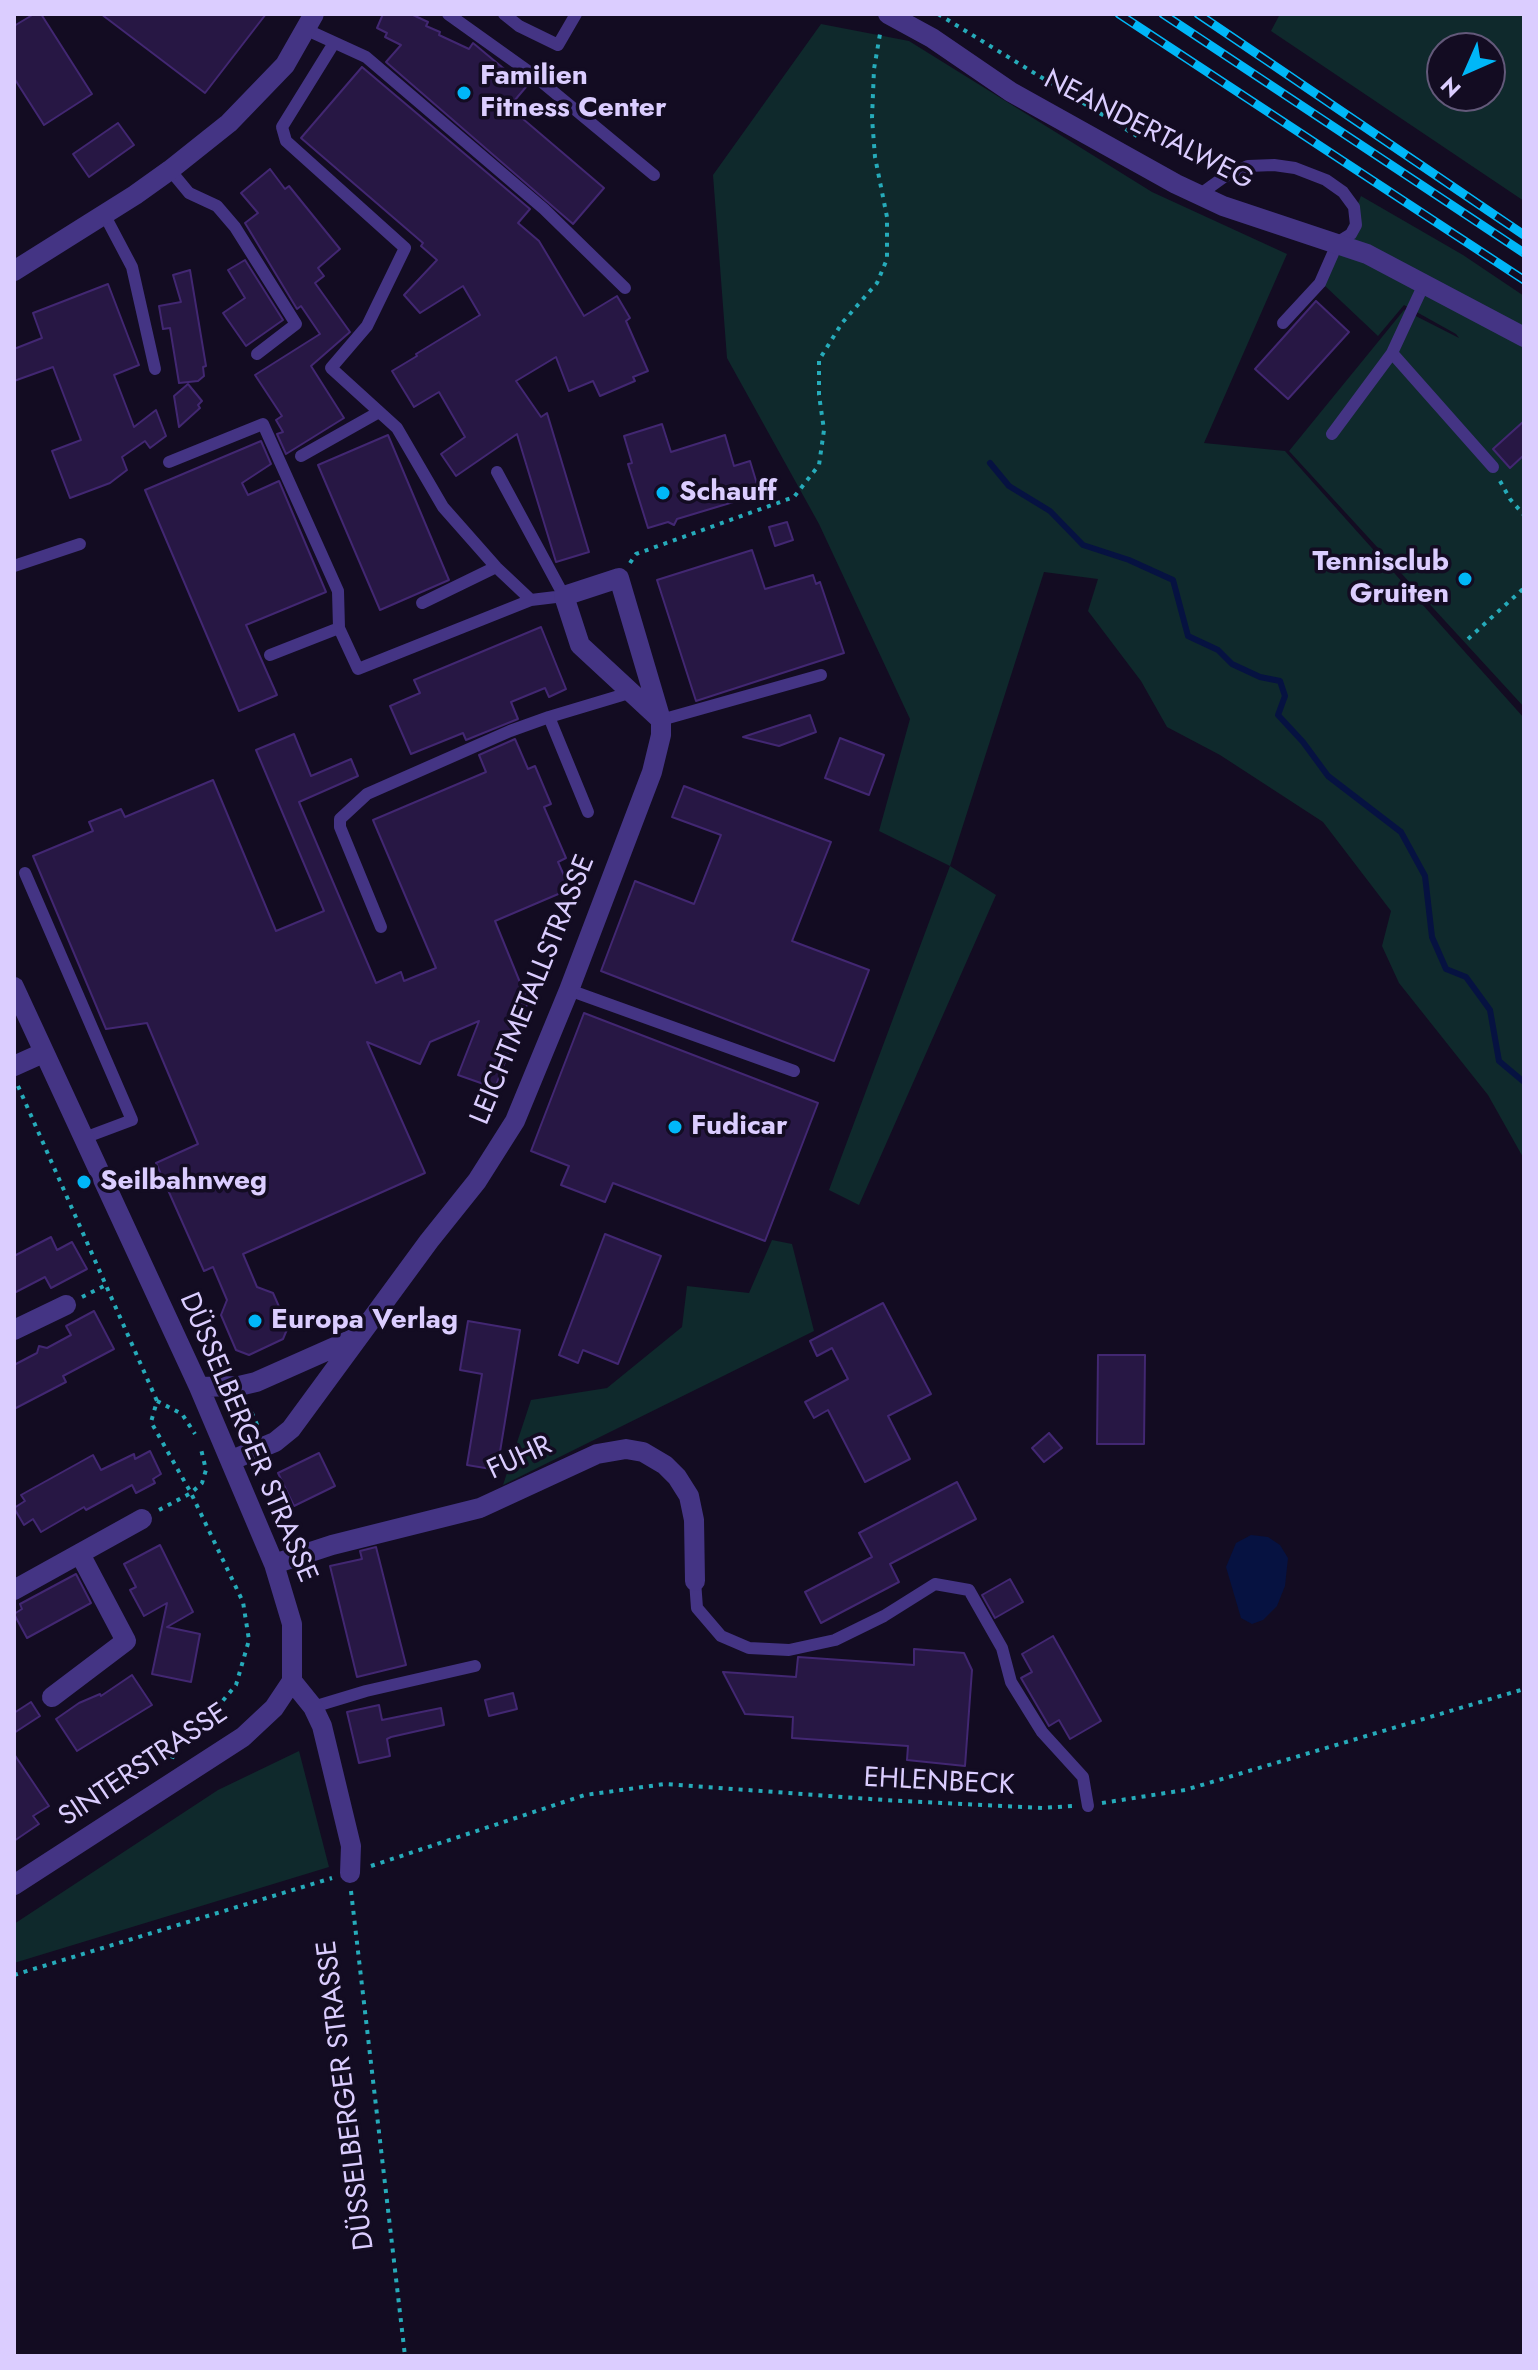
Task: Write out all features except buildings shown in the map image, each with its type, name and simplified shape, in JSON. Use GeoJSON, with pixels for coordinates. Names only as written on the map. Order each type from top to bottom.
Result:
{"type":"FeatureCollection","features":[{"type":"Feature","properties":{"kind":"street","name":"NEANDERTALWEG"},"geometry":{"type":"LineString","coordinates":[[885,21],[932,38],[1011,92],[1199,195],[1248,215],[1367,254],[1524,337]]}},
{"type":"Feature","properties":{"kind":"street"},"geometry":{"type":"LineString","coordinates":[[14,271],[170,170],[229,123],[285,65],[310,22]]}},
{"type":"Feature","properties":{"kind":"street"},"geometry":{"type":"LineString","coordinates":[[619,578],[564,596],[580,645],[661,720]]}},
{"type":"Feature","properties":{"kind":"street","name":"LEICHTMETALLSTRASSE"},"geometry":{"type":"LineString","coordinates":[[232,1460],[275,1442],[291,1429],[477,1181],[507,1135],[569,990],[652,772],[661,735],[661,720],[619,578]]}},
{"type":"Feature","properties":{"kind":"street","name":"DÜSSELBERGER STRASSE"},"geometry":{"type":"LineString","coordinates":[[14,987],[232,1460],[274,1564],[292,1624],[292,1681]]}},
{"type":"Feature","properties":{"kind":"street"},"geometry":{"type":"LineString","coordinates":[[14,1066],[43,1053]]}},
{"type":"Feature","properties":{"kind":"street"},"geometry":{"type":"LineString","coordinates":[[14,1330],[66,1305]]}},
{"type":"Feature","properties":{"kind":"street","name":"LEICHTMETALLSTRASSE"},"geometry":{"type":"LineString","coordinates":[[199,1387],[239,1386],[256,1382],[357,1337]]}},
{"type":"Feature","properties":{"kind":"street","name":"FUHR"},"geometry":{"type":"LineString","coordinates":[[274,1564],[332,1545],[480,1508],[597,1454],[626,1449],[643,1452],[665,1465],[689,1496],[694,1520],[695,1581]]}},
{"type":"Feature","properties":{"kind":"street"},"geometry":{"type":"LineString","coordinates":[[14,1590],[142,1519]]}},
{"type":"Feature","properties":{"kind":"street"},"geometry":{"type":"LineString","coordinates":[[52,1697],[126,1641],[80,1554]]}},
{"type":"Feature","properties":{"kind":"street"},"geometry":{"type":"LineString","coordinates":[[292,1681],[313,1707],[322,1726],[351,1846],[350,1873]]}},
{"type":"Feature","properties":{"kind":"street","name":"SINTERSTRASSE"},"geometry":{"type":"LineString","coordinates":[[16,1880],[243,1737],[274,1708],[292,1681]]}},
{"type":"Feature","properties":{"kind":"lane"},"geometry":{"type":"LineString","coordinates":[[448,14],[532,74],[654,175]]}},
{"type":"Feature","properties":{"kind":"lane"},"geometry":{"type":"LineString","coordinates":[[504,14],[519,26],[558,45],[576,14]]}},
{"type":"Feature","properties":{"kind":"lane"},"geometry":{"type":"LineString","coordinates":[[310,22],[334,43],[366,57],[544,209],[625,288]]}},
{"type":"Feature","properties":{"kind":"lane"},"geometry":{"type":"LineString","coordinates":[[334,43],[282,127],[286,141],[405,248],[367,326],[331,368],[397,428],[443,507],[496,567],[531,600]]}},
{"type":"Feature","properties":{"kind":"lane"},"geometry":{"type":"LineString","coordinates":[[1199,195],[1224,177],[1248,166],[1274,165],[1295,168],[1326,180],[1343,192],[1354,207],[1356,225],[1351,234],[1338,242],[1326,274],[1283,323]]}},
{"type":"Feature","properties":{"kind":"lane"},"geometry":{"type":"LineString","coordinates":[[170,170],[189,193],[217,206],[235,227],[296,324],[257,354]]}},
{"type":"Feature","properties":{"kind":"lane"},"geometry":{"type":"LineString","coordinates":[[104,214],[132,267],[155,369]]}},
{"type":"Feature","properties":{"kind":"lane"},"geometry":{"type":"LineString","coordinates":[[1332,434],[1392,353],[1424,284]]}},
{"type":"Feature","properties":{"kind":"lane"},"geometry":{"type":"LineString","coordinates":[[1392,353],[1493,467]]}},
{"type":"Feature","properties":{"kind":"lane"},"geometry":{"type":"LineString","coordinates":[[301,456],[379,412]]}},
{"type":"Feature","properties":{"kind":"lane"},"geometry":{"type":"LineString","coordinates":[[169,462],[263,424],[338,591],[339,628],[358,669],[531,600],[564,596],[497,472]]}},
{"type":"Feature","properties":{"kind":"lane"},"geometry":{"type":"LineString","coordinates":[[14,566],[80,544]]}},
{"type":"Feature","properties":{"kind":"lane"},"geometry":{"type":"LineString","coordinates":[[422,603],[496,567]]}},
{"type":"Feature","properties":{"kind":"lane"},"geometry":{"type":"LineString","coordinates":[[270,655],[339,628]]}},
{"type":"Feature","properties":{"kind":"lane"},"geometry":{"type":"LineString","coordinates":[[661,720],[821,675]]}},
{"type":"Feature","properties":{"kind":"lane"},"geometry":{"type":"LineString","coordinates":[[381,927],[340,827],[340,819],[367,794],[510,731],[629,693]]}},
{"type":"Feature","properties":{"kind":"lane"},"geometry":{"type":"LineString","coordinates":[[549,717],[588,812]]}},
{"type":"Feature","properties":{"kind":"lane"},"geometry":{"type":"LineString","coordinates":[[25,873],[132,1120],[84,1138]]}},
{"type":"Feature","properties":{"kind":"lane"},"geometry":{"type":"LineString","coordinates":[[569,990],[794,1071]]}},
{"type":"Feature","properties":{"kind":"lane"},"geometry":{"type":"LineString","coordinates":[[695,1581],[697,1608],[721,1636],[749,1648],[789,1650],[835,1640],[884,1616],[935,1584],[969,1590],[1002,1648],[1011,1682],[1042,1732],[1083,1777],[1088,1806]]}},
{"type":"Feature","properties":{"kind":"lane"},"geometry":{"type":"LineString","coordinates":[[313,1707],[366,1691],[475,1666]]}},
{"type":"Feature","properties":{"kind":"path"},"geometry":{"type":"LineString","coordinates":[[938,14],[1147,142]]}},
{"type":"Feature","properties":{"kind":"path"},"geometry":{"type":"LineString","coordinates":[[619,578],[636,554],[794,497],[819,465],[824,430],[819,395],[819,360],[842,323],[877,283],[887,259],[887,217],[875,157],[872,118],[874,69],[885,21]]}},
{"type":"Feature","properties":{"kind":"path"},"geometry":{"type":"LineString","coordinates":[[1493,467],[1510,499],[1524,515]]}},
{"type":"Feature","properties":{"kind":"path"},"geometry":{"type":"LineString","coordinates":[[1468,639],[1524,588]]}},
{"type":"Feature","properties":{"kind":"path"},"geometry":{"type":"LineString","coordinates":[[14,1076],[157,1401],[182,1414],[197,1438],[206,1475],[200,1487],[142,1519]]}},
{"type":"Feature","properties":{"kind":"path"},"geometry":{"type":"LineString","coordinates":[[157,1401],[151,1422],[191,1493],[243,1602],[249,1640],[236,1685],[215,1710],[180,1736],[168,1769]]}},
{"type":"Feature","properties":{"kind":"path","name":"EHLENBECK"},"geometry":{"type":"LineString","coordinates":[[14,1975],[350,1873],[585,1795],[665,1784],[979,1805],[1042,1808],[1088,1806],[1185,1790],[1524,1689]]}},
{"type":"Feature","properties":{"kind":"path","name":"DÜSSELBERGER STRASSE"},"geometry":{"type":"LineString","coordinates":[[350,1873],[405,2356]]}},
{"type":"Feature","properties":{"kind":"green space"},"geometry":{"type":"Polygon","coordinates":[[[1280,14],[1524,14],[1524,201],[1271,31],[1280,14]]]}},
{"type":"Feature","properties":{"kind":"green space"},"geometry":{"type":"Polygon","coordinates":[[[821,24],[909,41],[1152,192],[1287,254],[1204,443],[1285,451],[1524,718],[1524,1159],[1488,1095],[1399,983],[1382,946],[1391,911],[1323,822],[1220,755],[1167,727],[1141,681],[1088,611],[1098,579],[1044,572],[950,866],[879,831],[910,719],[819,524],[727,358],[713,175],[821,24]]]}},
{"type":"Feature","properties":{"kind":"green space","name":"Tennisclub Gruiten"},"geometry":{"type":"Polygon","coordinates":[[[1361,196],[1463,255],[1524,296],[1524,707],[1289,451],[1404,310],[1459,338],[1404,305],[1378,336],[1324,285],[1361,196]]]}},
{"type":"Feature","properties":{"kind":"green space"},"geometry":{"type":"Polygon","coordinates":[[[950,866],[996,895],[859,1205],[829,1190],[950,866]]]}},
{"type":"Feature","properties":{"kind":"green space"},"geometry":{"type":"Polygon","coordinates":[[[772,1240],[792,1244],[814,1331],[503,1485],[531,1400],[607,1388],[682,1327],[687,1286],[749,1293],[772,1240]]]}},
{"type":"Feature","properties":{"kind":"green space"},"geometry":{"type":"Polygon","coordinates":[[[299,1751],[329,1867],[14,1963],[14,1924],[218,1790],[299,1751]]]}},
{"type":"Feature","properties":{"kind":"shaded area"},"geometry":{"type":"Polygon","coordinates":[[[1251,1535],[1268,1537],[1280,1545],[1288,1558],[1285,1586],[1277,1606],[1263,1620],[1252,1624],[1241,1618],[1226,1567],[1236,1543],[1251,1535]]]}},
{"type":"Feature","properties":{"kind":"waterway"},"geometry":{"type":"LineString","coordinates":[[990,463],[1009,486],[1050,511],[1083,545],[1129,560],[1173,580],[1188,636],[1218,650],[1232,664],[1260,677],[1280,681],[1285,696],[1278,715],[1328,776],[1401,832],[1425,876],[1432,937],[1446,969],[1466,977],[1490,1010],[1499,1061],[1524,1082]]}},
{"type":"Feature","properties":{"kind":"railway"},"geometry":{"type":"LineString","coordinates":[[1119,14],[1524,280]]}},
{"type":"Feature","properties":{"kind":"railway"},"geometry":{"type":"LineString","coordinates":[[1163,14],[1524,253]]}},
{"type":"Feature","properties":{"kind":"railway"},"geometry":{"type":"LineString","coordinates":[[1198,14],[1524,235]]}},
{"type":"Feature","properties":{"kind":"place","name":"Familien Fitness Center"},"geometry":{"type":"Point","coordinates":[464,93]}},
{"type":"Feature","properties":{"kind":"place","name":"Schauff"},"geometry":{"type":"Point","coordinates":[663,493]}},
{"type":"Feature","properties":{"kind":"place","name":"Tennisclub Gruiten"},"geometry":{"type":"Point","coordinates":[1465,579]}},
{"type":"Feature","properties":{"kind":"place","name":"Fudicar"},"geometry":{"type":"Point","coordinates":[675,1127]}},
{"type":"Feature","properties":{"kind":"place","name":"Seilbahnweg"},"geometry":{"type":"Point","coordinates":[84,1182]}},
{"type":"Feature","properties":{"kind":"place","name":"Europa Verlag"},"geometry":{"type":"Point","coordinates":[255,1321]}}]}
